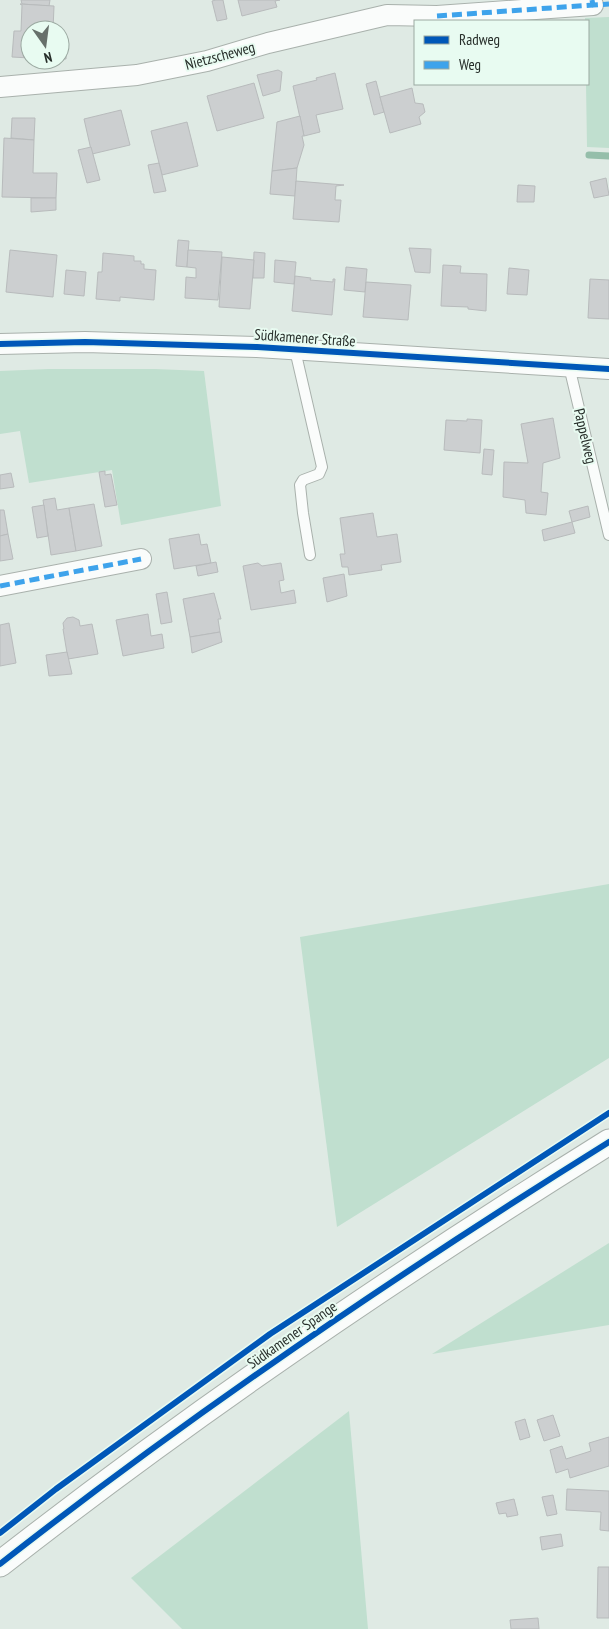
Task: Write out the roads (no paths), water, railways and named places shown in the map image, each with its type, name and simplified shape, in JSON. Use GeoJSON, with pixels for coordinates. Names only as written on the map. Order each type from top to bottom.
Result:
{"type":"FeatureCollection","features":[{"type":"Feature","properties":{"kind":"street","name":"Nietzscheweg"},"geometry":{"type":"LineString","coordinates":[[0,87],[137,75],[208,61],[268,43],[387,15],[437,16],[598,3]]}},
{"type":"Feature","properties":{"kind":"street","name":"Südkamener Straße"},"geometry":{"type":"LineString","coordinates":[[0,344],[104,342],[295,350],[609,370]]}},
{"type":"Feature","properties":{"kind":"street"},"geometry":{"type":"LineString","coordinates":[[0,586],[141,559]]}},
{"type":"Feature","properties":{"kind":"street","name":"Südkamener Spange"},"geometry":{"type":"LineString","coordinates":[[0,1564],[156,1447],[291,1350],[488,1218],[609,1142]]}},
{"type":"Feature","properties":{"kind":"lane"},"geometry":{"type":"LineString","coordinates":[[295,350],[322,467],[319,474],[303,480],[300,484],[310,555]]}},
{"type":"Feature","properties":{"kind":"lane","name":"Pappelweg"},"geometry":{"type":"LineString","coordinates":[[569,366],[609,535]]}},
{"type":"Feature","properties":{"kind":"waterway"},"geometry":{"type":"LineString","coordinates":[[589,155],[609,156]]}}]}
